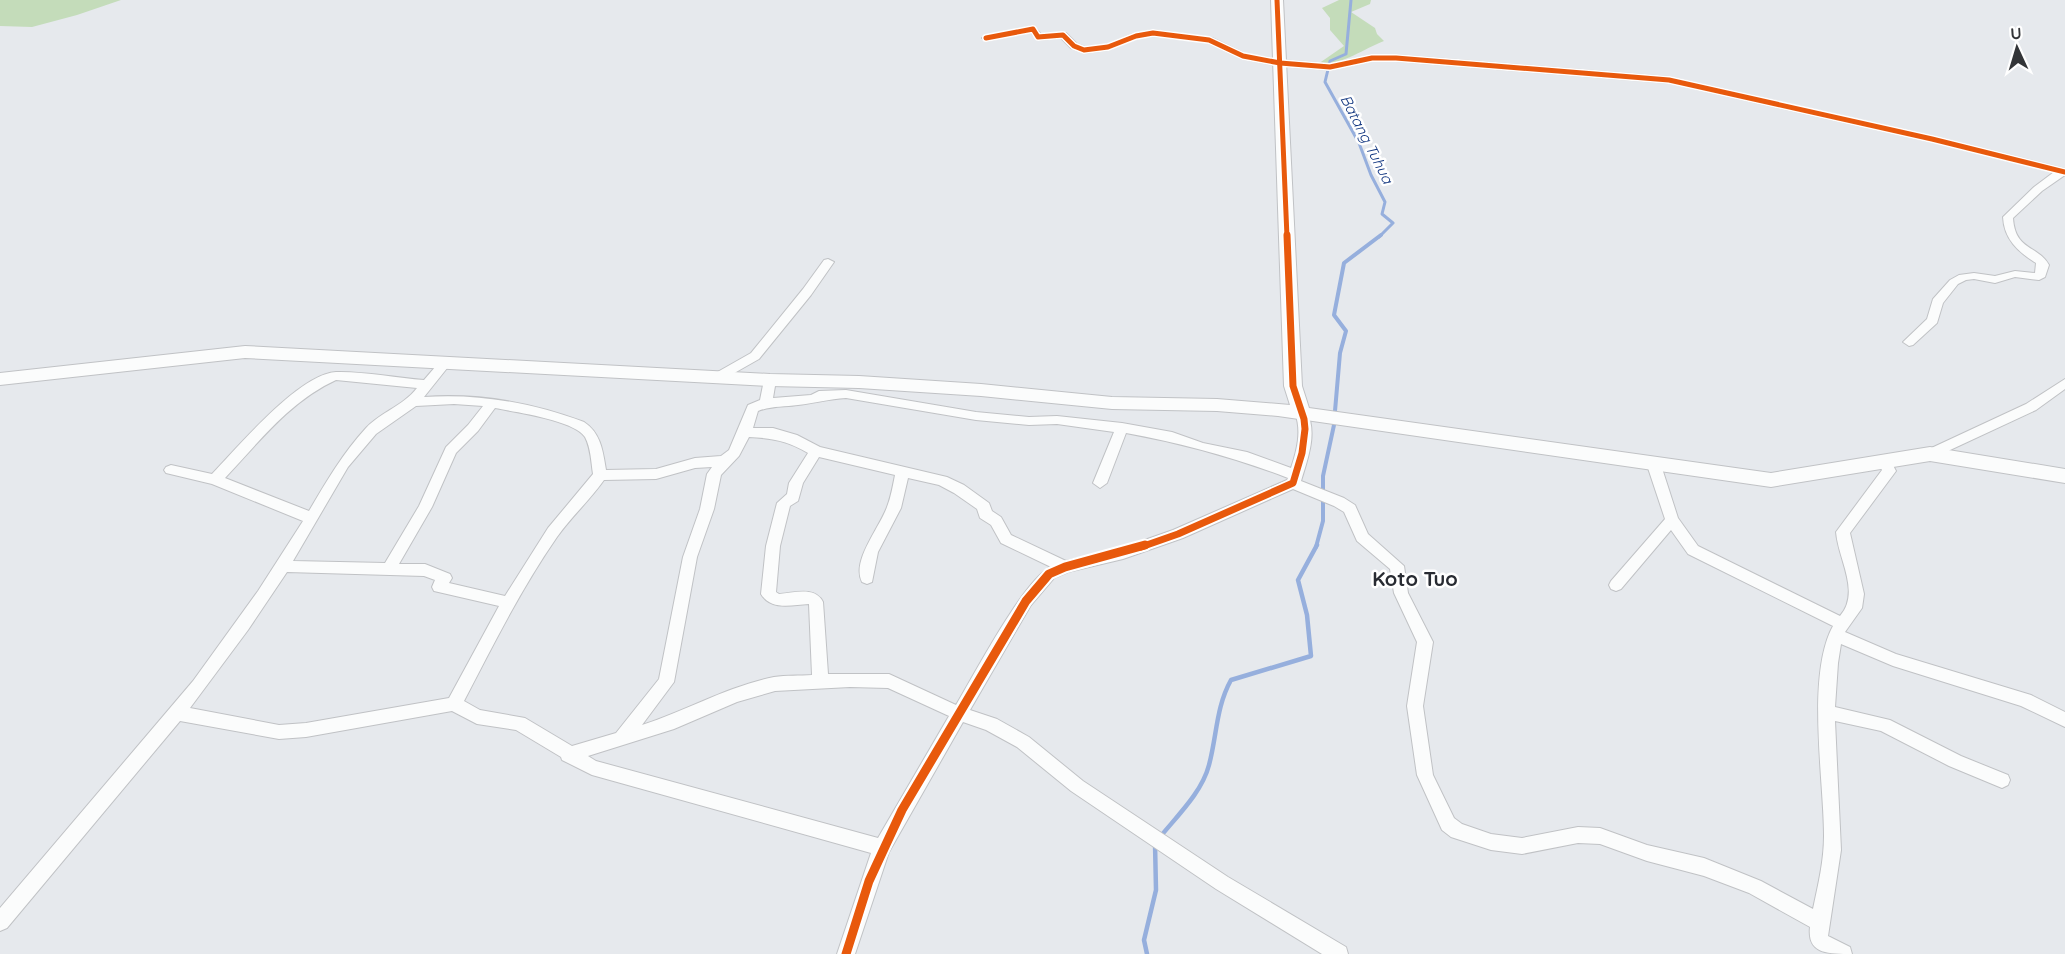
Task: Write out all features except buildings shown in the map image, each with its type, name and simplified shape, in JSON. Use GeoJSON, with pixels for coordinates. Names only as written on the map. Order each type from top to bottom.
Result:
{"type":"FeatureCollection","features":[{"type":"Feature","properties":{"kind":"main road"},"geometry":{"type":"LineString","coordinates":[[1277,0],[1293,386],[1301,413]]}},
{"type":"Feature","properties":{"kind":"main road"},"geometry":{"type":"LineString","coordinates":[[0,379],[245,352],[770,380],[860,382],[981,390],[1112,403],[1217,405],[1301,413],[1771,480],[1930,454],[2065,476]]}},
{"type":"Feature","properties":{"kind":"street"},"geometry":{"type":"LineString","coordinates":[[986,38],[1033,29],[1038,37],[1063,35],[1078,49],[1090,50],[1108,47],[1142,34],[1160,33],[1209,40],[1244,56],[1280,63],[1330,67],[1372,58],[1396,58],[1669,80],[2063,171]]}},
{"type":"Feature","properties":{"kind":"street"},"geometry":{"type":"LineString","coordinates":[[1909,342],[1933,320],[1937,302],[1954,282],[1964,277],[1974,276],[1995,280],[2015,274],[2039,277],[2043,265],[2041,261],[2017,245],[2008,225],[2008,217],[2063,171]]}},
{"type":"Feature","properties":{"kind":"street"},"geometry":{"type":"LineString","coordinates":[[718,377],[755,356],[807,292],[828,262]]}},
{"type":"Feature","properties":{"kind":"street"},"geometry":{"type":"LineString","coordinates":[[0,922],[51,858],[177,713],[282,566],[350,454],[368,438],[371,431],[413,402],[446,362]]}},
{"type":"Feature","properties":{"kind":"street"},"geometry":{"type":"LineString","coordinates":[[215,480],[298,394],[322,381],[335,376],[427,385]]}},
{"type":"Feature","properties":{"kind":"street"},"geometry":{"type":"LineString","coordinates":[[766,403],[770,380]]}},
{"type":"Feature","properties":{"kind":"street"},"geometry":{"type":"LineString","coordinates":[[1930,454],[2031,407],[2065,383]]}},
{"type":"Feature","properties":{"kind":"street"},"geometry":{"type":"LineString","coordinates":[[623,736],[666,682],[690,557],[707,509],[714,474],[734,453],[745,432],[753,408],[766,403],[814,399],[819,395],[846,394],[976,416],[1029,421],[1057,420],[1172,436],[1202,447],[1247,457],[1339,502],[1350,510],[1362,537],[1397,566],[1401,593],[1425,642],[1415,706],[1425,775],[1448,824],[1457,831],[1491,842],[1522,846],[1578,835],[1600,837],[1647,853],[1704,867],[1755,887],[1817,939],[1843,954]]}},
{"type":"Feature","properties":{"kind":"street"},"geometry":{"type":"LineString","coordinates":[[413,402],[477,400],[553,417],[586,430],[594,444],[600,475],[584,498],[555,530],[507,602],[454,704]]}},
{"type":"Feature","properties":{"kind":"street"},"geometry":{"type":"LineString","coordinates":[[388,570],[425,507],[451,450],[473,428],[492,403]]}},
{"type":"Feature","properties":{"kind":"street"},"geometry":{"type":"LineString","coordinates":[[846,954],[882,848],[902,810],[1026,601],[1049,574],[1065,567],[1123,553],[1178,534],[1294,479],[1304,444],[1305,420],[1301,413]]}},
{"type":"Feature","properties":{"kind":"street"},"geometry":{"type":"LineString","coordinates":[[1100,483],[1122,428]]}},
{"type":"Feature","properties":{"kind":"street"},"geometry":{"type":"LineString","coordinates":[[745,432],[792,438],[816,450],[942,481],[959,489],[984,507],[985,514],[996,521],[1005,539],[1065,567]]}},
{"type":"Feature","properties":{"kind":"street"},"geometry":{"type":"LineString","coordinates":[[816,450],[796,483],[793,497],[784,503],[773,546],[768,594],[776,600],[813,598],[816,602],[820,681]]}},
{"type":"Feature","properties":{"kind":"street"},"geometry":{"type":"LineString","coordinates":[[600,475],[656,474],[695,463],[724,461]]}},
{"type":"Feature","properties":{"kind":"street"},"geometry":{"type":"LineString","coordinates":[[1817,939],[1832,865],[1833,788],[1826,712],[1840,630],[1856,605],[1857,587],[1843,544],[1843,532],[1889,471],[1884,461]]}},
{"type":"Feature","properties":{"kind":"street"},"geometry":{"type":"LineString","coordinates":[[1653,462],[1672,520],[1687,544],[1702,555],[1893,659],[2025,700],[2065,720]]}},
{"type":"Feature","properties":{"kind":"street"},"geometry":{"type":"LineString","coordinates":[[171,470],[215,480],[311,518]]}},
{"type":"Feature","properties":{"kind":"street"},"geometry":{"type":"LineString","coordinates":[[867,578],[871,552],[894,508],[903,471]]}},
{"type":"Feature","properties":{"kind":"street"},"geometry":{"type":"LineString","coordinates":[[1616,585],[1672,520]]}},
{"type":"Feature","properties":{"kind":"street"},"geometry":{"type":"LineString","coordinates":[[282,566],[425,570],[445,578],[438,587],[507,602]]}},
{"type":"Feature","properties":{"kind":"street"},"geometry":{"type":"LineString","coordinates":[[568,755],[674,722],[716,703],[775,684],[820,681],[889,681],[960,714],[991,724],[1023,742],[1077,786],[1222,883],[1339,954]]}},
{"type":"Feature","properties":{"kind":"street"},"geometry":{"type":"LineString","coordinates":[[177,713],[279,732],[306,730],[454,704],[477,717],[519,723],[568,755],[592,767],[882,848]]}},
{"type":"Feature","properties":{"kind":"street"},"geometry":{"type":"LineString","coordinates":[[1826,712],[1884,725],[1955,761],[2002,780]]}},
{"type":"Feature","properties":{"kind":"green space"},"geometry":{"type":"Polygon","coordinates":[[[0,0],[121,0],[32,27],[0,26],[0,0]]]}},
{"type":"Feature","properties":{"kind":"green space"},"geometry":{"type":"Polygon","coordinates":[[[1339,0],[1371,0],[1370,4],[1351,12],[1375,28],[1384,41],[1343,60],[1318,64],[1344,46],[1330,30],[1330,18],[1322,8],[1339,0]]]}},
{"type":"Feature","properties":{"kind":"waterway","name":"Batang Tuhua"},"geometry":{"type":"LineString","coordinates":[[1351,0],[1346,54],[1330,61],[1325,82],[1359,143],[1371,175],[1385,202],[1382,214],[1393,223],[1381,235]]}},
{"type":"Feature","properties":{"kind":"waterway","name":"Batang Tuhua"},"geometry":{"type":"LineString","coordinates":[[1335,411],[1340,353],[1346,331],[1334,315],[1344,263],[1381,235]]}},
{"type":"Feature","properties":{"kind":"waterway","name":"Batang Tuhua"},"geometry":{"type":"LineString","coordinates":[[1316,547],[1323,521],[1323,476],[1334,425]]}},
{"type":"Feature","properties":{"kind":"waterway","name":"Batang Tuhua"},"geometry":{"type":"LineString","coordinates":[[1160,837],[1189,803],[1206,775],[1222,700],[1231,680],[1311,656],[1307,615],[1298,580],[1316,547]]}},
{"type":"Feature","properties":{"kind":"waterway","name":"Batang Tuhua"},"geometry":{"type":"LineString","coordinates":[[1147,954],[1144,940],[1156,890],[1155,843]]}},
{"type":"Feature","properties":{"kind":"cycle path"},"geometry":{"type":"LineString","coordinates":[[846,954],[869,881],[902,810],[1005,633],[1026,601],[1049,574],[1065,567],[1123,553],[1178,534],[1293,483],[1302,453],[1305,429],[1293,386],[1277,0]]}},
{"type":"Feature","properties":{"kind":"cycle path"},"geometry":{"type":"LineString","coordinates":[[986,38],[1033,29],[1038,37],[1063,35],[1074,46],[1084,50],[1108,47],[1136,36],[1153,33],[1209,40],[1243,56],[1280,63],[1330,67],[1372,58],[1396,58],[1669,80],[1932,139],[2065,172]]}},
{"type":"Feature","properties":{"kind":"district","name":"Koto Tuo"},"geometry":{"type":"Point","coordinates":[1415,578]}}]}
